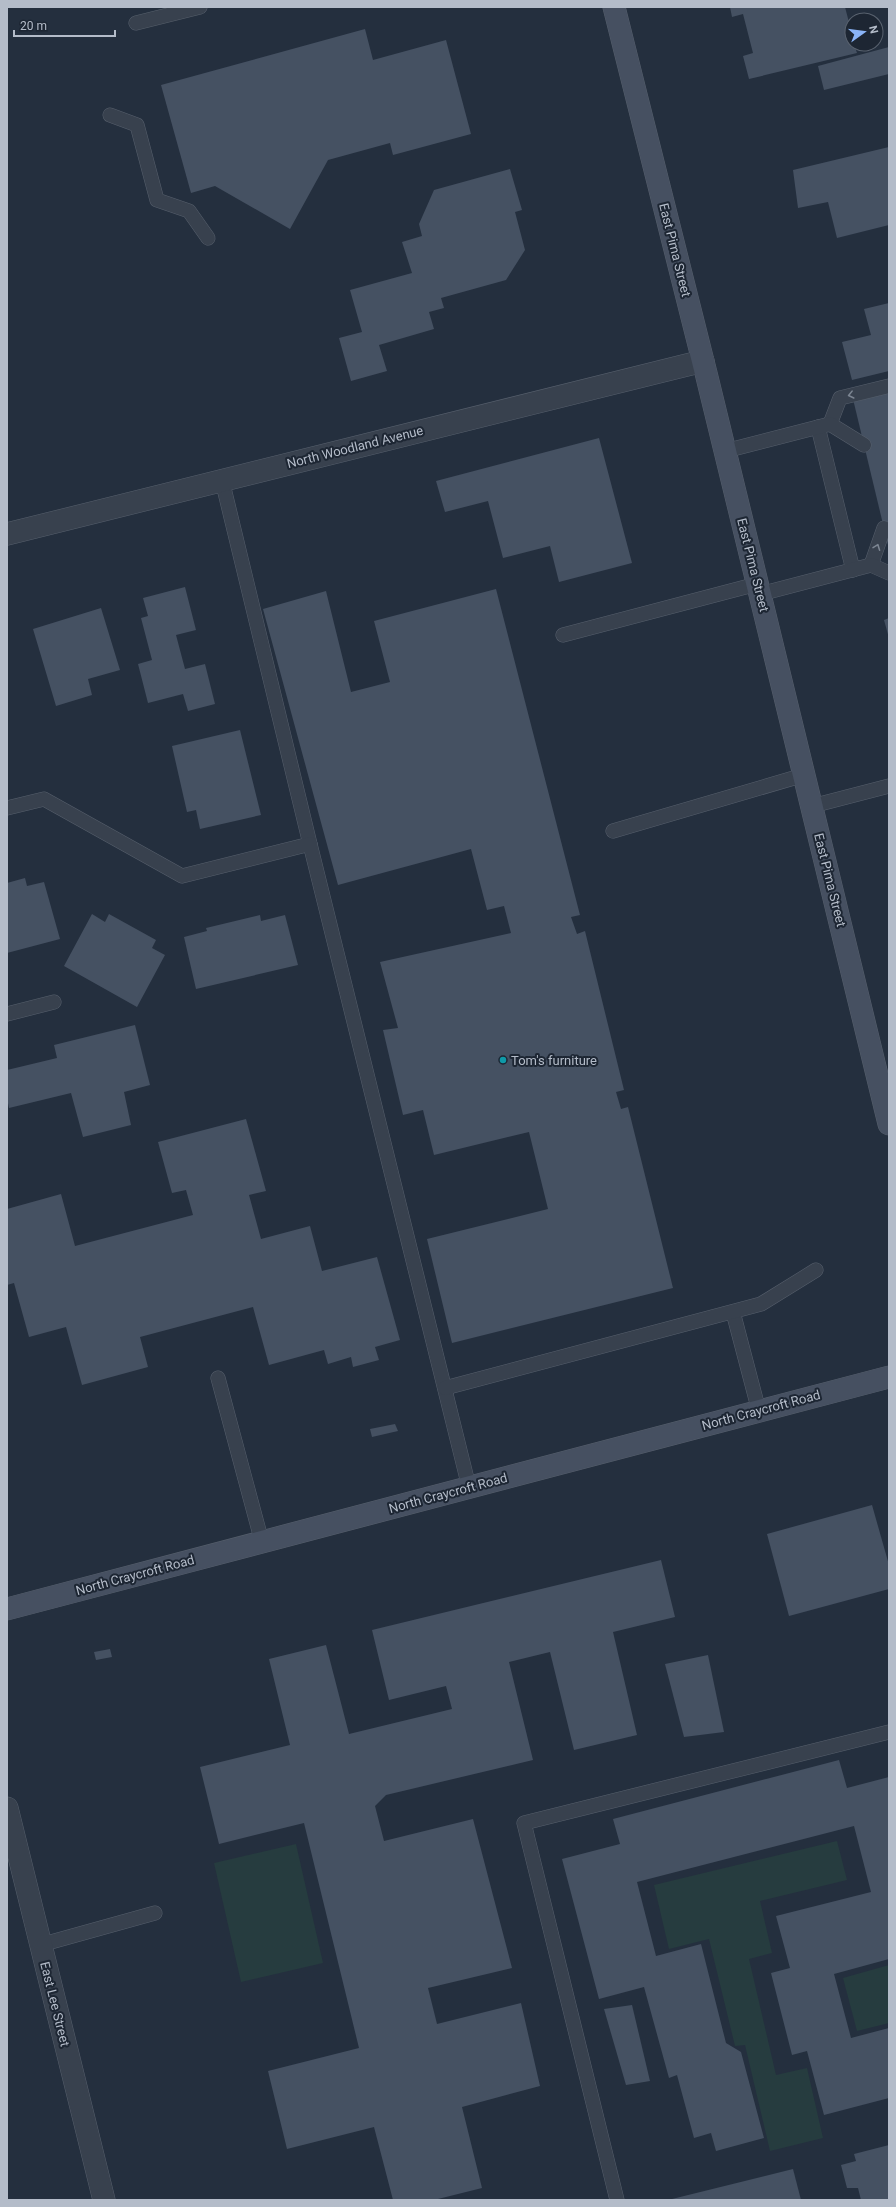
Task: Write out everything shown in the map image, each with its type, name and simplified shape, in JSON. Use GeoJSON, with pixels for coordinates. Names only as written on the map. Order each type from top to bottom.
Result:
{"type":"FeatureCollection","features":[{"type":"Feature","properties":{"kind":"street","name":"East Pima Street"},"geometry":{"type":"LineString","coordinates":[[614,7],[703,361],[804,774],[886,1096],[889,1124]]}},
{"type":"Feature","properties":{"kind":"street","name":"North Woodland Avenue"},"geometry":{"type":"LineString","coordinates":[[7,534],[703,361]]}},
{"type":"Feature","properties":{"kind":"street","name":"North Craycroft Road"},"geometry":{"type":"LineString","coordinates":[[7,1608],[889,1377]]}},
{"type":"Feature","properties":{"kind":"street","name":"East Lee Street"},"geometry":{"type":"LineString","coordinates":[[7,1808],[104,2200]]}},
{"type":"Feature","properties":{"kind":"lane"},"geometry":{"type":"LineString","coordinates":[[136,23],[200,7]]}},
{"type":"Feature","properties":{"kind":"lane"},"geometry":{"type":"LineString","coordinates":[[110,115],[137,125],[157,200],[189,211],[208,238]]}},
{"type":"Feature","properties":{"kind":"lane"},"geometry":{"type":"LineString","coordinates":[[853,570],[824,425],[840,398],[889,386]]}},
{"type":"Feature","properties":{"kind":"lane"},"geometry":{"type":"LineString","coordinates":[[725,451],[824,425],[864,445]]}},
{"type":"Feature","properties":{"kind":"lane"},"geometry":{"type":"LineString","coordinates":[[222,480],[310,844],[469,1487]]}},
{"type":"Feature","properties":{"kind":"lane"},"geometry":{"type":"LineString","coordinates":[[870,565],[884,528]]}},
{"type":"Feature","properties":{"kind":"lane"},"geometry":{"type":"LineString","coordinates":[[563,635],[759,589],[853,570],[870,565],[889,573]]}},
{"type":"Feature","properties":{"kind":"lane"},"geometry":{"type":"LineString","coordinates":[[613,831],[804,774]]}},
{"type":"Feature","properties":{"kind":"lane"},"geometry":{"type":"LineString","coordinates":[[812,806],[889,786]]}},
{"type":"Feature","properties":{"kind":"lane"},"geometry":{"type":"LineString","coordinates":[[7,808],[44,800],[182,876],[310,844]]}},
{"type":"Feature","properties":{"kind":"lane"},"geometry":{"type":"LineString","coordinates":[[7,1014],[54,1002]]}},
{"type":"Feature","properties":{"kind":"lane"},"geometry":{"type":"LineString","coordinates":[[445,1388],[761,1304],[816,1270]]}},
{"type":"Feature","properties":{"kind":"lane"},"geometry":{"type":"LineString","coordinates":[[733,1312],[759,1411]]}},
{"type":"Feature","properties":{"kind":"lane"},"geometry":{"type":"LineString","coordinates":[[218,1378],[262,1542]]}},
{"type":"Feature","properties":{"kind":"lane"},"geometry":{"type":"LineString","coordinates":[[617,2200],[524,1823],[889,1732]]}},
{"type":"Feature","properties":{"kind":"lane"},"geometry":{"type":"LineString","coordinates":[[40,1945],[155,1913]]}},
{"type":"Feature","properties":{"kind":"green space"},"geometry":{"type":"Polygon","coordinates":[[[837,1841],[847,1880],[760,1901],[772,1953],[749,1959],[776,2075],[807,2068],[823,2138],[770,2151],[745,2045],[735,2046],[709,1939],[669,1949],[654,1885],[837,1841]]]}},
{"type":"Feature","properties":{"kind":"green space"},"geometry":{"type":"Polygon","coordinates":[[[296,1844],[323,1963],[241,1982],[214,1863],[296,1844]]]}},
{"type":"Feature","properties":{"kind":"green space"},"geometry":{"type":"Polygon","coordinates":[[[889,1965],[889,2023],[857,2031],[843,1978],[889,1965]]]}},
{"type":"Feature","properties":{"kind":"building"},"geometry":{"type":"Polygon","coordinates":[[[730,7],[845,7],[846,12],[844,12],[844,52],[857,53],[749,79],[743,56],[753,53],[743,14],[732,17],[730,7]]]}},
{"type":"Feature","properties":{"kind":"building"},"geometry":{"type":"Polygon","coordinates":[[[365,29],[373,60],[446,40],[471,134],[393,155],[390,143],[328,160],[290,229],[215,186],[191,193],[161,85],[365,29]]]}},
{"type":"Feature","properties":{"kind":"building"},"geometry":{"type":"Polygon","coordinates":[[[889,47],[889,74],[824,90],[818,66],[870,52],[884,52],[884,48],[889,47]]]}},
{"type":"Feature","properties":{"kind":"building"},"geometry":{"type":"Polygon","coordinates":[[[889,147],[889,225],[837,238],[828,202],[798,208],[793,170],[889,147]]]}},
{"type":"Feature","properties":{"kind":"building"},"geometry":{"type":"Polygon","coordinates":[[[510,169],[522,210],[515,212],[525,250],[506,280],[441,298],[444,308],[429,312],[434,329],[379,345],[387,371],[351,381],[339,338],[362,332],[350,290],[412,273],[402,242],[422,236],[419,224],[434,190],[510,169]]]}},
{"type":"Feature","properties":{"kind":"building"},"geometry":{"type":"Polygon","coordinates":[[[889,303],[889,371],[852,380],[842,342],[871,335],[864,309],[889,303]]]}},
{"type":"Feature","properties":{"kind":"building"},"geometry":{"type":"Polygon","coordinates":[[[889,390],[889,545],[888,545],[853,399],[889,390]]]}},
{"type":"Feature","properties":{"kind":"building"},"geometry":{"type":"Polygon","coordinates":[[[599,438],[632,563],[559,582],[550,546],[503,558],[488,501],[445,512],[436,481],[599,438]]]}},
{"type":"Feature","properties":{"kind":"building"},"geometry":{"type":"Polygon","coordinates":[[[185,587],[196,630],[176,635],[185,669],[205,664],[215,704],[188,711],[183,694],[148,703],[138,664],[152,660],[141,618],[148,616],[143,598],[185,587]]]}},
{"type":"Feature","properties":{"kind":"building"},"geometry":{"type":"Polygon","coordinates":[[[496,589],[580,915],[571,917],[577,934],[585,931],[624,1090],[616,1092],[621,1109],[628,1107],[673,1288],[452,1343],[427,1239],[548,1209],[529,1132],[434,1155],[423,1110],[403,1115],[383,1030],[398,1028],[380,962],[511,933],[504,906],[487,910],[471,849],[338,885],[263,609],[326,591],[351,692],[390,682],[374,621],[496,589]]]}},
{"type":"Feature","properties":{"kind":"building"},"geometry":{"type":"Polygon","coordinates":[[[101,608],[120,670],[88,679],[92,695],[56,706],[33,629],[101,608]]]}},
{"type":"Feature","properties":{"kind":"building"},"geometry":{"type":"Polygon","coordinates":[[[889,618],[889,638],[884,620],[889,618]]]}},
{"type":"Feature","properties":{"kind":"building"},"geometry":{"type":"Polygon","coordinates":[[[240,730],[261,815],[200,829],[196,810],[187,812],[172,746],[240,730]]]}},
{"type":"Feature","properties":{"kind":"building"},"geometry":{"type":"Polygon","coordinates":[[[25,878],[27,886],[44,882],[60,939],[7,953],[7,883],[25,878]]]}},
{"type":"Feature","properties":{"kind":"building"},"geometry":{"type":"Polygon","coordinates":[[[92,914],[105,922],[109,914],[156,940],[152,948],[165,955],[137,1007],[64,966],[92,914]]]}},
{"type":"Feature","properties":{"kind":"building"},"geometry":{"type":"Polygon","coordinates":[[[260,915],[261,921],[285,915],[298,965],[196,989],[184,937],[207,931],[206,928],[260,915]]]}},
{"type":"Feature","properties":{"kind":"building"},"geometry":{"type":"Polygon","coordinates":[[[135,1025],[150,1085],[124,1092],[131,1125],[83,1137],[71,1093],[9,1108],[7,1098],[7,1070],[57,1058],[54,1045],[135,1025]]]}},
{"type":"Feature","properties":{"kind":"building"},"geometry":{"type":"Polygon","coordinates":[[[246,1119],[266,1191],[249,1195],[261,1239],[310,1226],[322,1271],[377,1257],[400,1340],[375,1347],[379,1360],[353,1367],[351,1357],[328,1364],[324,1350],[269,1365],[253,1307],[140,1337],[148,1367],[82,1385],[66,1327],[29,1337],[14,1283],[7,1285],[7,1209],[61,1194],[75,1246],[193,1215],[186,1190],[172,1193],[158,1142],[246,1119]]]}},
{"type":"Feature","properties":{"kind":"building"},"geometry":{"type":"Polygon","coordinates":[[[395,1424],[398,1431],[372,1437],[370,1429],[395,1424]]]}},
{"type":"Feature","properties":{"kind":"building"},"geometry":{"type":"Polygon","coordinates":[[[872,1505],[889,1565],[889,1589],[789,1616],[767,1534],[872,1505]]]}},
{"type":"Feature","properties":{"kind":"building"},"geometry":{"type":"Polygon","coordinates":[[[661,1560],[675,1617],[613,1632],[637,1735],[574,1750],[550,1652],[509,1662],[533,1760],[386,1795],[375,1806],[384,1841],[473,1819],[512,1968],[428,1988],[437,2024],[521,2003],[540,2086],[462,2107],[482,2188],[434,2200],[393,2200],[374,2127],[287,2149],[268,2071],[359,2048],[304,1823],[219,1844],[200,1767],[290,1745],[269,1659],[326,1645],[349,1734],[452,1709],[446,1686],[389,1700],[372,1630],[661,1560]]]}},
{"type":"Feature","properties":{"kind":"building"},"geometry":{"type":"Polygon","coordinates":[[[110,1649],[112,1657],[96,1660],[94,1652],[110,1649]]]}},
{"type":"Feature","properties":{"kind":"building"},"geometry":{"type":"Polygon","coordinates":[[[708,1655],[724,1732],[684,1737],[665,1664],[708,1655]]]}},
{"type":"Feature","properties":{"kind":"building"},"geometry":{"type":"Polygon","coordinates":[[[839,1760],[847,1788],[889,1777],[889,1959],[834,1974],[851,2038],[889,2028],[889,2098],[824,2115],[807,2051],[792,2055],[771,1973],[790,1968],[776,1916],[871,1892],[854,1826],[637,1882],[656,1956],[701,1944],[726,2043],[741,2052],[764,2138],[716,2151],[711,2133],[694,2138],[677,2075],[669,2078],[644,1987],[599,1999],[562,1859],[620,1844],[613,1819],[839,1760]]]}},
{"type":"Feature","properties":{"kind":"building"},"geometry":{"type":"Polygon","coordinates":[[[632,2005],[650,2081],[626,2085],[604,2009],[632,2005]]]}},
{"type":"Feature","properties":{"kind":"building"},"geometry":{"type":"Polygon","coordinates":[[[889,2145],[889,2200],[861,2200],[858,2188],[847,2188],[841,2165],[856,2161],[854,2154],[889,2145]]]}},
{"type":"Feature","properties":{"kind":"building"},"geometry":{"type":"Polygon","coordinates":[[[793,2169],[801,2200],[672,2200],[672,2199],[793,2169]]]}},
{"type":"Feature","properties":{"kind":"place","name":"Tom's furniture"},"geometry":{"type":"Point","coordinates":[503,1060]}}]}
